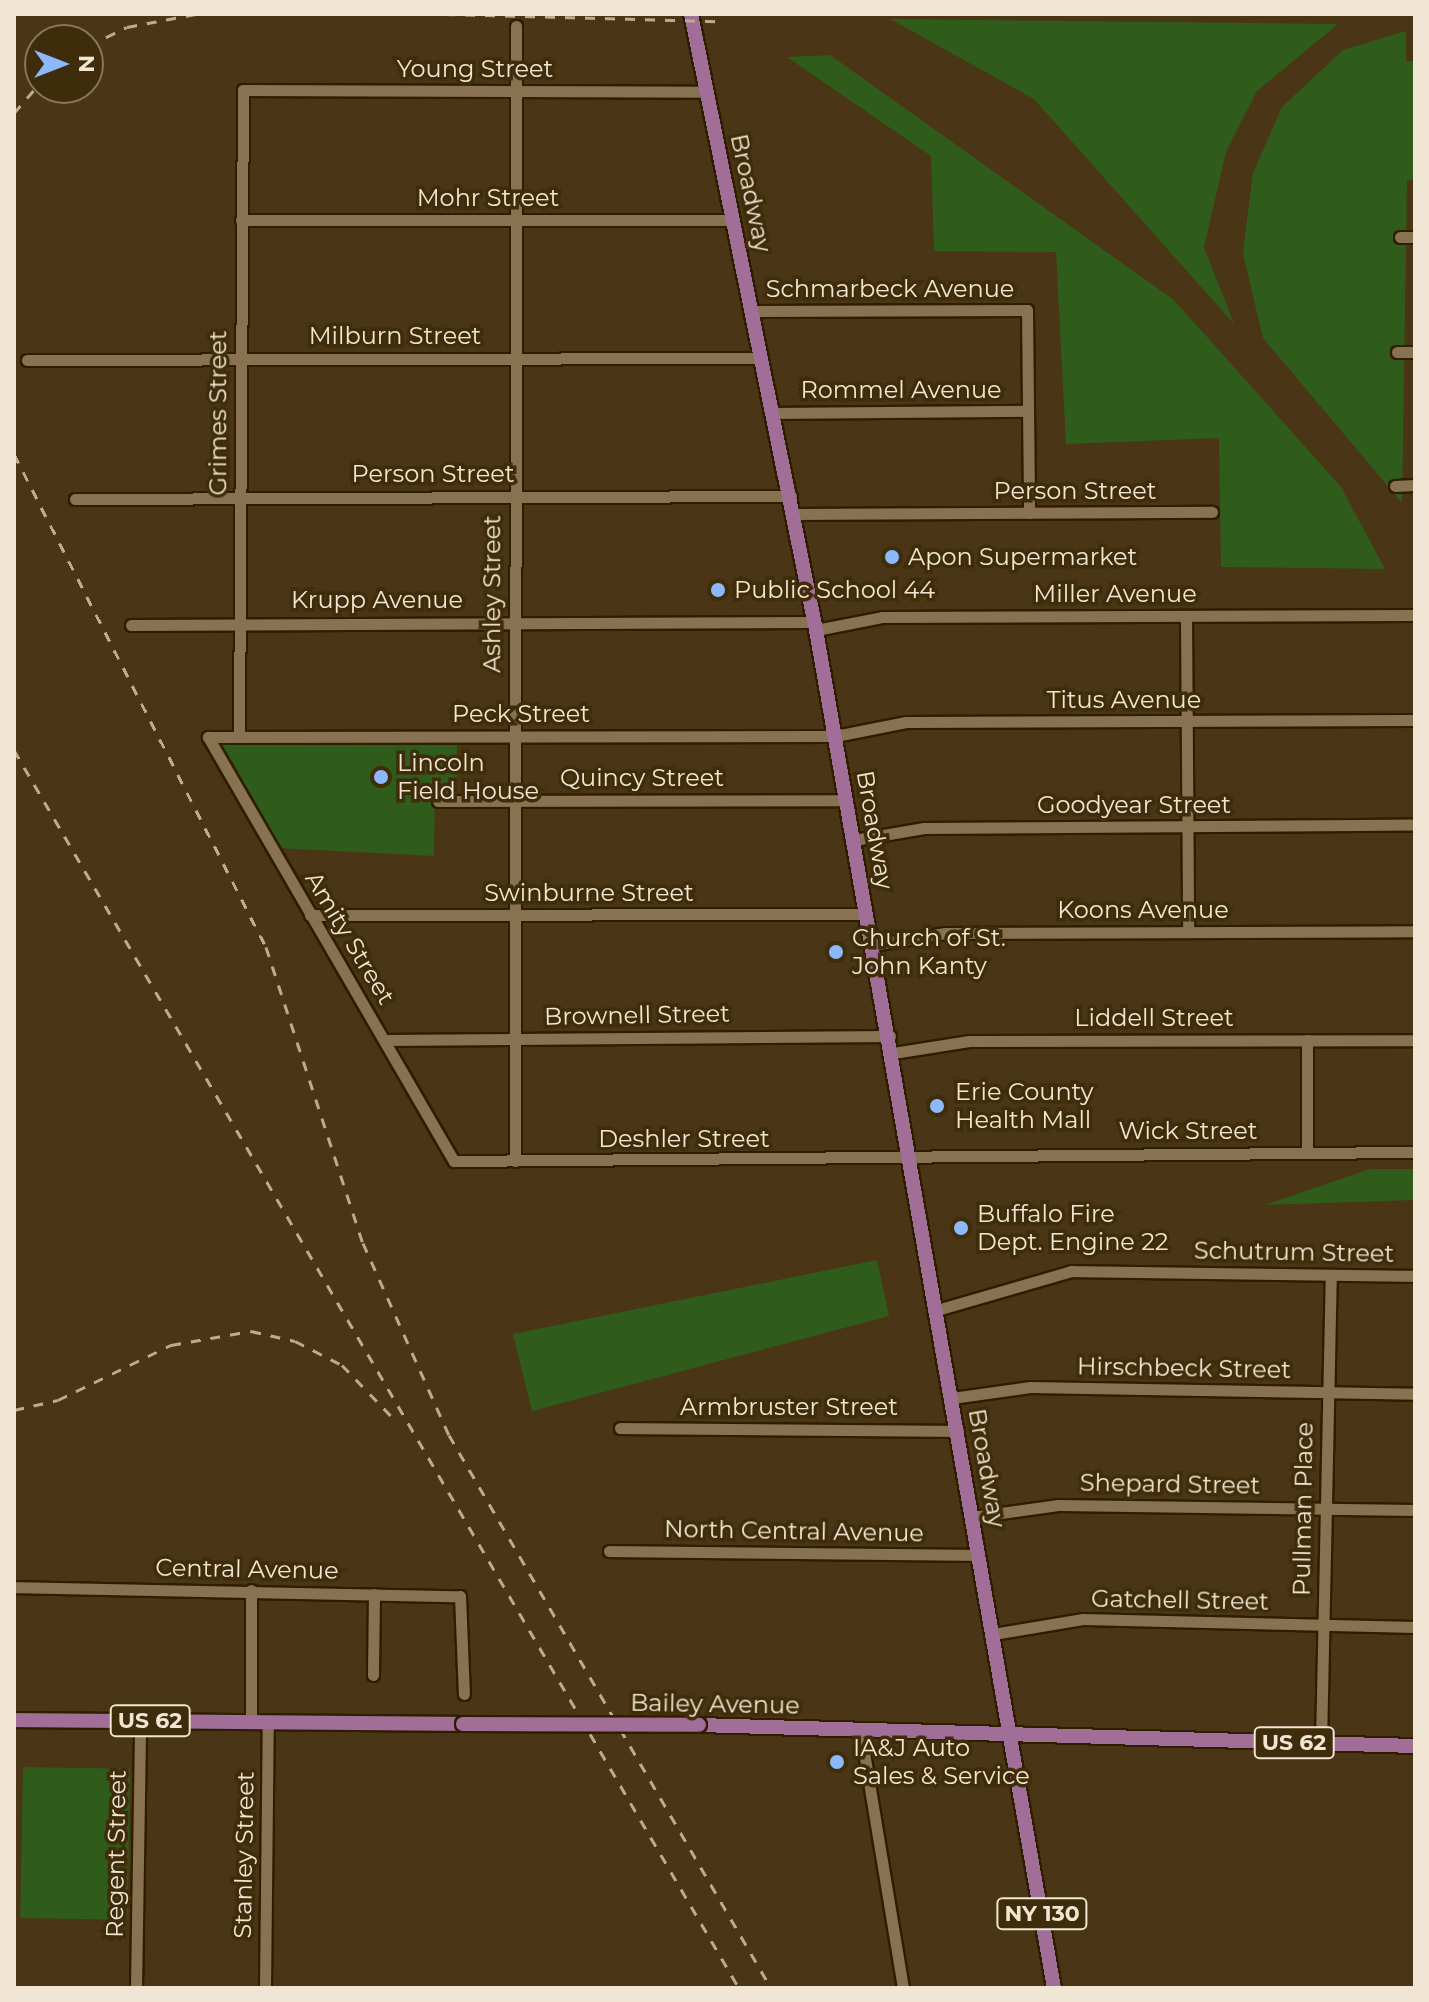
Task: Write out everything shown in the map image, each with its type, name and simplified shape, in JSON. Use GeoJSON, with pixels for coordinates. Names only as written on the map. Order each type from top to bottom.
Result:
{"type":"FeatureCollection","features":[{"type":"Feature","properties":{"kind":"main road","name":"Broadway"},"geometry":{"type":"LineString","coordinates":[[691,14],[795,514],[913,1161],[972,1517],[1013,1733],[1054,1988]]}},
{"type":"Feature","properties":{"kind":"main road","name":"Bailey Avenue"},"geometry":{"type":"LineString","coordinates":[[14,1720],[699,1725],[1415,1746]]}},
{"type":"Feature","properties":{"kind":"street","name":"Ashley Street"},"geometry":{"type":"LineString","coordinates":[[515,1161],[516,26]]}},
{"type":"Feature","properties":{"kind":"street","name":"Young Street"},"geometry":{"type":"LineString","coordinates":[[243,90],[707,92]]}},
{"type":"Feature","properties":{"kind":"street","name":"Grimes Street"},"geometry":{"type":"LineString","coordinates":[[239,737],[243,90]]}},
{"type":"Feature","properties":{"kind":"street","name":"Mohr Street"},"geometry":{"type":"LineString","coordinates":[[241,220],[734,220]]}},
{"type":"Feature","properties":{"kind":"street"},"geometry":{"type":"LineString","coordinates":[[1400,237],[1415,237]]}},
{"type":"Feature","properties":{"kind":"street","name":"Schmarbeck Avenue"},"geometry":{"type":"LineString","coordinates":[[753,311],[1027,310],[1028,411]]}},
{"type":"Feature","properties":{"kind":"street"},"geometry":{"type":"LineString","coordinates":[[1397,352],[1415,352]]}},
{"type":"Feature","properties":{"kind":"street","name":"Milburn Street"},"geometry":{"type":"LineString","coordinates":[[27,360],[762,358]]}},
{"type":"Feature","properties":{"kind":"street"},"geometry":{"type":"LineString","coordinates":[[1028,411],[1029,513]]}},
{"type":"Feature","properties":{"kind":"street","name":"Rommel Avenue"},"geometry":{"type":"LineString","coordinates":[[774,413],[1028,411]]}},
{"type":"Feature","properties":{"kind":"street"},"geometry":{"type":"LineString","coordinates":[[1395,486],[1415,485]]}},
{"type":"Feature","properties":{"kind":"street","name":"Person Street"},"geometry":{"type":"LineString","coordinates":[[75,499],[791,496]]}},
{"type":"Feature","properties":{"kind":"street","name":"Person Street"},"geometry":{"type":"LineString","coordinates":[[795,514],[1212,512]]}},
{"type":"Feature","properties":{"kind":"street","name":"Miller Avenue"},"geometry":{"type":"LineString","coordinates":[[815,626],[882,617],[1415,615]]}},
{"type":"Feature","properties":{"kind":"street"},"geometry":{"type":"LineString","coordinates":[[1186,616],[1188,931]]}},
{"type":"Feature","properties":{"kind":"street","name":"Krupp Avenue"},"geometry":{"type":"LineString","coordinates":[[131,625],[514,622],[815,626]]}},
{"type":"Feature","properties":{"kind":"street","name":"Titus Avenue"},"geometry":{"type":"LineString","coordinates":[[835,736],[906,722],[1415,720]]}},
{"type":"Feature","properties":{"kind":"street","name":"Peck Street"},"geometry":{"type":"LineString","coordinates":[[208,737],[835,736]]}},
{"type":"Feature","properties":{"kind":"street","name":"Amity Street"},"geometry":{"type":"LineString","coordinates":[[208,737],[454,1161]]}},
{"type":"Feature","properties":{"kind":"street","name":"Quincy Street"},"geometry":{"type":"LineString","coordinates":[[438,801],[847,800]]}},
{"type":"Feature","properties":{"kind":"street","name":"Goodyear Street"},"geometry":{"type":"LineString","coordinates":[[854,840],[924,828],[1415,825]]}},
{"type":"Feature","properties":{"kind":"street","name":"Swinburne Street"},"geometry":{"type":"LineString","coordinates":[[310,915],[867,914]]}},
{"type":"Feature","properties":{"kind":"street","name":"Koons Avenue"},"geometry":{"type":"LineString","coordinates":[[873,945],[945,933],[1415,931]]}},
{"type":"Feature","properties":{"kind":"street","name":"Brownell Street"},"geometry":{"type":"LineString","coordinates":[[385,1040],[890,1036]]}},
{"type":"Feature","properties":{"kind":"street"},"geometry":{"type":"LineString","coordinates":[[1307,1040],[1307,1153]]}},
{"type":"Feature","properties":{"kind":"street","name":"Liddell Street"},"geometry":{"type":"LineString","coordinates":[[893,1053],[969,1041],[1415,1040]]}},
{"type":"Feature","properties":{"kind":"street","name":"Wick Street"},"geometry":{"type":"LineString","coordinates":[[913,1161],[989,1153],[1415,1152]]}},
{"type":"Feature","properties":{"kind":"street","name":"Deshler Street"},"geometry":{"type":"LineString","coordinates":[[454,1161],[913,1161]]}},
{"type":"Feature","properties":{"kind":"street","name":"Schutrum Street"},"geometry":{"type":"LineString","coordinates":[[937,1310],[1071,1271],[1415,1276]]}},
{"type":"Feature","properties":{"kind":"street","name":"Pullman Place"},"geometry":{"type":"LineString","coordinates":[[1321,1743],[1331,1275]]}},
{"type":"Feature","properties":{"kind":"street","name":"Hirschbeck Street"},"geometry":{"type":"LineString","coordinates":[[952,1398],[1030,1387],[1415,1394]]}},
{"type":"Feature","properties":{"kind":"street","name":"Armbruster Street"},"geometry":{"type":"LineString","coordinates":[[620,1428],[958,1431]]}},
{"type":"Feature","properties":{"kind":"street","name":"Shepard Street"},"geometry":{"type":"LineString","coordinates":[[972,1517],[1058,1505],[1415,1510]]}},
{"type":"Feature","properties":{"kind":"street","name":"North Central Avenue"},"geometry":{"type":"LineString","coordinates":[[609,1551],[979,1555]]}},
{"type":"Feature","properties":{"kind":"street","name":"Central Avenue"},"geometry":{"type":"LineString","coordinates":[[14,1587],[460,1596],[465,1615],[464,1694]]}},
{"type":"Feature","properties":{"kind":"street"},"geometry":{"type":"LineString","coordinates":[[251,1590],[251,1722]]}},
{"type":"Feature","properties":{"kind":"street"},"geometry":{"type":"LineString","coordinates":[[373,1675],[374,1594]]}},
{"type":"Feature","properties":{"kind":"street","name":"Gatchell Street"},"geometry":{"type":"LineString","coordinates":[[993,1634],[1083,1619],[1415,1627]]}},
{"type":"Feature","properties":{"kind":"street","name":"Regent Street"},"geometry":{"type":"LineString","coordinates":[[136,1988],[140,1721]]}},
{"type":"Feature","properties":{"kind":"street","name":"Stanley Street"},"geometry":{"type":"LineString","coordinates":[[265,1988],[268,1723]]}},
{"type":"Feature","properties":{"kind":"street"},"geometry":{"type":"LineString","coordinates":[[860,1728],[903,1988]]}},
{"type":"Feature","properties":{"kind":"green space"},"geometry":{"type":"Polygon","coordinates":[[[890,19],[1338,24],[1257,91],[1226,152],[1204,247],[1234,324],[1034,99],[890,19]]]}},
{"type":"Feature","properties":{"kind":"green space"},"geometry":{"type":"Polygon","coordinates":[[[1406,31],[1406,61],[1415,61],[1415,179],[1407,180],[1402,503],[1263,338],[1243,253],[1253,173],[1282,107],[1343,50],[1406,31]]]}},
{"type":"Feature","properties":{"kind":"green space"},"geometry":{"type":"Polygon","coordinates":[[[830,55],[1174,300],[1341,487],[1385,569],[1221,567],[1219,438],[1066,444],[1056,252],[934,251],[931,156],[787,57],[830,55]]]}},
{"type":"Feature","properties":{"kind":"green space"},"geometry":{"type":"Polygon","coordinates":[[[216,744],[457,744],[457,794],[435,794],[434,856],[278,848],[216,744]]]}},
{"type":"Feature","properties":{"kind":"green space"},"geometry":{"type":"Polygon","coordinates":[[[1370,1169],[1415,1169],[1415,1200],[1265,1205],[1370,1169]]]}},
{"type":"Feature","properties":{"kind":"green space"},"geometry":{"type":"Polygon","coordinates":[[[877,1260],[889,1316],[532,1411],[513,1334],[877,1260]]]}},
{"type":"Feature","properties":{"kind":"green space"},"geometry":{"type":"Polygon","coordinates":[[[23,1767],[130,1769],[127,1920],[20,1918],[23,1767]]]}},
{"type":"Feature","properties":{"kind":"railway"},"geometry":{"type":"LineString","coordinates":[[104,38],[127,27],[196,14]]}},
{"type":"Feature","properties":{"kind":"railway"},"geometry":{"type":"LineString","coordinates":[[445,14],[718,21]]}},
{"type":"Feature","properties":{"kind":"railway"},"geometry":{"type":"LineString","coordinates":[[14,113],[24,101]]}},
{"type":"Feature","properties":{"kind":"railway"},"geometry":{"type":"LineString","coordinates":[[14,454],[266,947],[363,1243],[449,1435],[771,1988]]}},
{"type":"Feature","properties":{"kind":"railway"},"geometry":{"type":"LineString","coordinates":[[14,750],[739,1988]]}},
{"type":"Feature","properties":{"kind":"railway"},"geometry":{"type":"LineString","coordinates":[[14,1410],[58,1400],[171,1345],[251,1331],[295,1341],[342,1365],[391,1416]]}},
{"type":"Feature","properties":{"kind":"place","name":"Apon Supermarket"},"geometry":{"type":"Point","coordinates":[892,557]}},
{"type":"Feature","properties":{"kind":"place","name":"Public School 44"},"geometry":{"type":"Point","coordinates":[718,590]}},
{"type":"Feature","properties":{"kind":"place","name":"Lincoln Field House"},"geometry":{"type":"Point","coordinates":[381,777]}},
{"type":"Feature","properties":{"kind":"place","name":"Church of St. John Kanty"},"geometry":{"type":"Point","coordinates":[836,952]}},
{"type":"Feature","properties":{"kind":"place","name":"Erie County Health Mall"},"geometry":{"type":"Point","coordinates":[937,1106]}},
{"type":"Feature","properties":{"kind":"place","name":"Buffalo Fire Dept. Engine 22"},"geometry":{"type":"Point","coordinates":[961,1228]}},
{"type":"Feature","properties":{"kind":"place","name":"IA&J Auto Sales & Service"},"geometry":{"type":"Point","coordinates":[837,1762]}}]}
